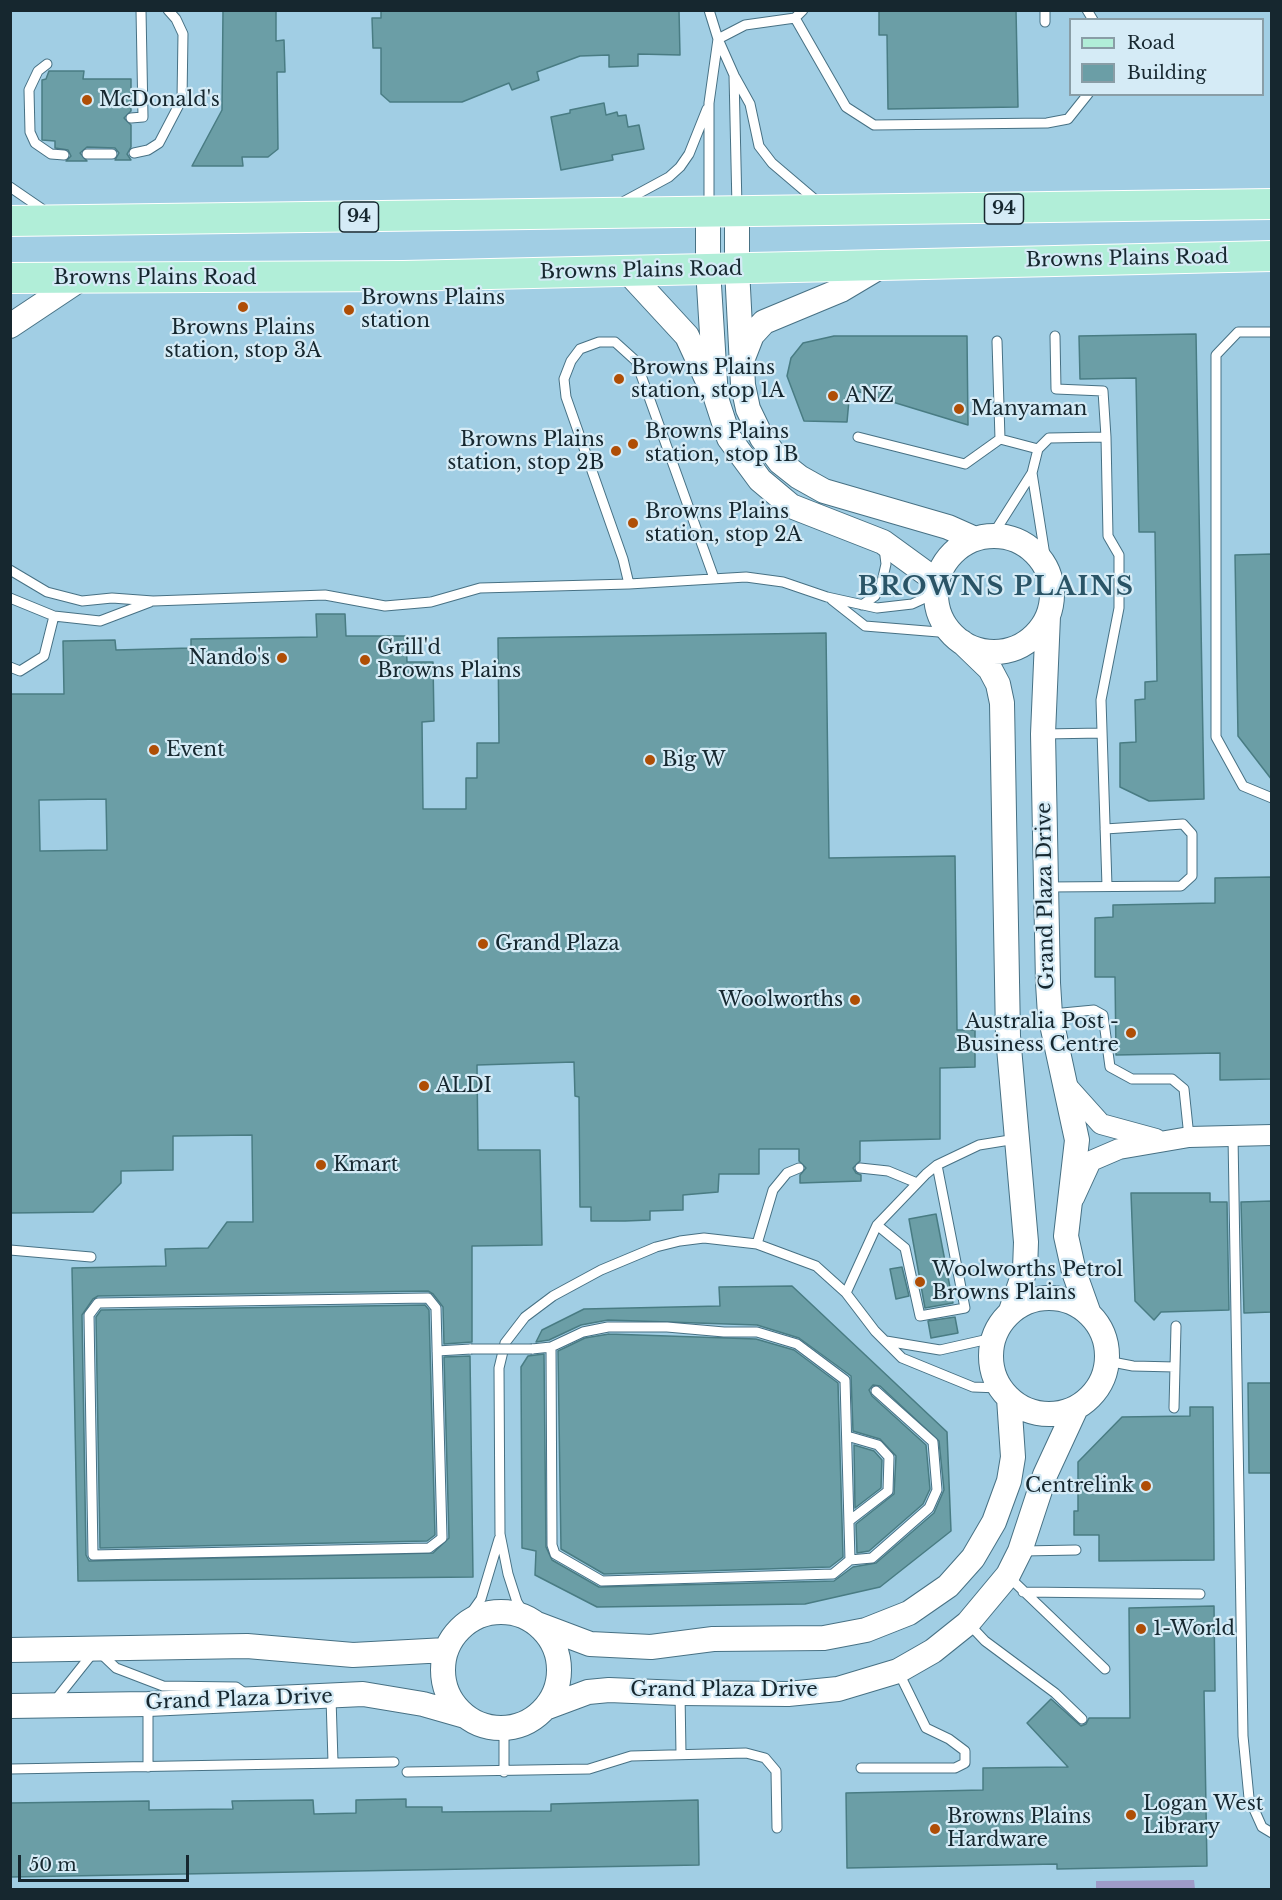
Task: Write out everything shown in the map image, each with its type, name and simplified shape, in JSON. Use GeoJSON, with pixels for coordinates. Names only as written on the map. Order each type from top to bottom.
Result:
{"type":"FeatureCollection","features":[{"type":"Feature","properties":{"kind":"main road","name":"94"},"geometry":{"type":"LineString","coordinates":[[10,221],[829,212],[1272,204]]}},
{"type":"Feature","properties":{"kind":"main road","name":"Browns Plains Road"},"geometry":{"type":"LineString","coordinates":[[10,278],[403,276],[1272,256]]}},
{"type":"Feature","properties":{"kind":"street"},"geometry":{"type":"LineString","coordinates":[[716,398],[723,213]]}},
{"type":"Feature","properties":{"kind":"street"},"geometry":{"type":"LineString","coordinates":[[741,363],[752,335],[764,322],[841,290],[883,265]]}},
{"type":"Feature","properties":{"kind":"street"},"geometry":{"type":"LineString","coordinates":[[722,269],[748,409],[762,438],[780,462],[799,477],[824,491],[984,538],[1009,538],[1024,544],[1047,568],[1052,592],[1048,616],[1040,631],[1027,642],[1011,650],[994,652],[978,650],[957,637],[940,614],[937,587],[951,556],[984,538]]}},
{"type":"Feature","properties":{"kind":"street"},"geometry":{"type":"LineString","coordinates":[[627,271],[687,336],[716,398],[729,438],[746,464],[775,494],[791,506],[883,542],[937,587]]}},
{"type":"Feature","properties":{"kind":"street"},"geometry":{"type":"LineString","coordinates":[[10,327],[82,278]]}},
{"type":"Feature","properties":{"kind":"street","name":"Grand Plaza Drive"},"geometry":{"type":"LineString","coordinates":[[1048,616],[1043,734],[1050,1015],[1077,1140],[1066,1236],[1074,1272],[1089,1314]]}},
{"type":"Feature","properties":{"kind":"street","name":"Grand Plaza Drive"},"geometry":{"type":"LineString","coordinates":[[957,637],[990,669],[998,684],[1002,703],[1008,1036],[1026,1257],[1022,1284],[1011,1311]]}},
{"type":"Feature","properties":{"kind":"street"},"geometry":{"type":"LineString","coordinates":[[1066,1085],[1101,1124],[1165,1141]]}},
{"type":"Feature","properties":{"kind":"street"},"geometry":{"type":"LineString","coordinates":[[1069,1208],[1091,1161],[1119,1149],[1189,1137],[1272,1135]]}},
{"type":"Feature","properties":{"kind":"street"},"geometry":{"type":"LineString","coordinates":[[532,1621],[550,1638],[557,1655],[559,1674],[555,1692],[545,1708],[520,1725],[504,1728],[477,1723],[465,1716],[452,1703],[445,1686],[442,1668],[446,1650],[461,1628],[476,1617],[492,1612],[510,1613],[532,1621],[590,1644],[651,1647],[713,1639],[824,1638],[866,1630],[909,1613],[948,1586],[973,1558],[994,1522],[1009,1481],[1013,1457],[1005,1393],[992,1364],[993,1338],[1000,1324],[1011,1311],[1026,1302],[1042,1298],[1059,1299],[1075,1304],[1089,1314],[1100,1327],[1106,1344],[1107,1361],[1102,1380],[1092,1396],[1076,1408],[1059,1413],[1041,1414],[1023,1409],[1005,1393]]}},
{"type":"Feature","properties":{"kind":"street","name":"Grand Plaza Drive"},"geometry":{"type":"LineString","coordinates":[[545,1708],[588,1692],[609,1689],[680,1693],[788,1694],[838,1689],[898,1671],[933,1651],[1016,1584],[1020,1551],[1045,1475],[1076,1408]]}},
{"type":"Feature","properties":{"kind":"street"},"geometry":{"type":"LineString","coordinates":[[10,1650],[247,1646],[353,1655],[446,1650]]}},
{"type":"Feature","properties":{"kind":"street","name":"Grand Plaza Drive"},"geometry":{"type":"LineString","coordinates":[[10,1706],[331,1698],[363,1694],[423,1704],[465,1716]]}},
{"type":"Feature","properties":{"kind":"lane"},"geometry":{"type":"LineString","coordinates":[[131,118],[143,117],[141,10]]}},
{"type":"Feature","properties":{"kind":"lane"},"geometry":{"type":"LineString","coordinates":[[134,153],[148,150],[159,143],[182,99],[183,34],[176,19],[168,10]]}},
{"type":"Feature","properties":{"kind":"lane"},"geometry":{"type":"LineString","coordinates":[[709,10],[718,39],[750,104],[759,146],[772,163],[829,212]]}},
{"type":"Feature","properties":{"kind":"lane"},"geometry":{"type":"LineString","coordinates":[[795,18],[803,10]]}},
{"type":"Feature","properties":{"kind":"lane"},"geometry":{"type":"LineString","coordinates":[[1044,10],[1045,22]]}},
{"type":"Feature","properties":{"kind":"lane"},"geometry":{"type":"LineString","coordinates":[[718,39],[768,15],[795,18]]}},
{"type":"Feature","properties":{"kind":"lane"},"geometry":{"type":"LineString","coordinates":[[795,18],[846,107],[874,125],[1047,123],[1068,119],[1086,96]]}},
{"type":"Feature","properties":{"kind":"lane"},"geometry":{"type":"LineString","coordinates":[[601,214],[669,177],[680,167],[688,154],[709,103],[718,39]]}},
{"type":"Feature","properties":{"kind":"lane"},"geometry":{"type":"LineString","coordinates":[[47,64],[38,71],[29,90],[30,132],[34,143],[51,154],[64,155]]}},
{"type":"Feature","properties":{"kind":"lane"},"geometry":{"type":"LineString","coordinates":[[723,213],[734,75]]}},
{"type":"Feature","properties":{"kind":"lane"},"geometry":{"type":"LineString","coordinates":[[709,103],[723,213]]}},
{"type":"Feature","properties":{"kind":"lane"},"geometry":{"type":"LineString","coordinates":[[87,154],[112,153]]}},
{"type":"Feature","properties":{"kind":"lane"},"geometry":{"type":"LineString","coordinates":[[10,187],[57,220]]}},
{"type":"Feature","properties":{"kind":"lane"},"geometry":{"type":"LineString","coordinates":[[1272,332],[1238,332],[1216,355],[1216,737],[1244,786],[1272,798]]}},
{"type":"Feature","properties":{"kind":"lane"},"geometry":{"type":"LineString","coordinates":[[1055,336],[1056,389],[1103,391],[1108,536],[1119,555],[1119,608],[1101,700],[1107,885]]}},
{"type":"Feature","properties":{"kind":"lane"},"geometry":{"type":"LineString","coordinates":[[997,341],[1000,439]]}},
{"type":"Feature","properties":{"kind":"lane"},"geometry":{"type":"LineString","coordinates":[[629,584],[623,559],[566,397],[564,379],[570,361],[580,349],[599,342],[615,342],[636,361],[714,578]]}},
{"type":"Feature","properties":{"kind":"lane"},"geometry":{"type":"LineString","coordinates":[[858,437],[965,464],[1000,439]]}},
{"type":"Feature","properties":{"kind":"lane"},"geometry":{"type":"LineString","coordinates":[[984,538],[1032,473],[1038,449],[1049,438],[1106,437]]}},
{"type":"Feature","properties":{"kind":"lane"},"geometry":{"type":"LineString","coordinates":[[1000,439],[1038,449]]}},
{"type":"Feature","properties":{"kind":"lane"},"geometry":{"type":"LineString","coordinates":[[1032,473],[1047,568]]}},
{"type":"Feature","properties":{"kind":"lane"},"geometry":{"type":"LineString","coordinates":[[862,605],[875,596],[884,577],[886,564],[883,542]]}},
{"type":"Feature","properties":{"kind":"lane"},"geometry":{"type":"LineString","coordinates":[[10,570],[47,592],[82,601],[112,597],[153,601],[325,595],[386,606],[431,602],[480,588],[629,584],[746,577],[783,582],[827,597],[877,608],[912,604],[937,587]]}},
{"type":"Feature","properties":{"kind":"lane"},"geometry":{"type":"LineString","coordinates":[[10,597],[54,616],[100,621],[153,601]]}},
{"type":"Feature","properties":{"kind":"lane"},"geometry":{"type":"LineString","coordinates":[[827,597],[865,626],[957,637]]}},
{"type":"Feature","properties":{"kind":"lane"},"geometry":{"type":"LineString","coordinates":[[10,668],[20,671],[44,656],[54,616]]}},
{"type":"Feature","properties":{"kind":"lane"},"geometry":{"type":"LineString","coordinates":[[1043,734],[1102,733]]}},
{"type":"Feature","properties":{"kind":"lane"},"geometry":{"type":"LineString","coordinates":[[1046,887],[1181,886],[1192,876],[1192,834],[1183,824],[1105,829]]}},
{"type":"Feature","properties":{"kind":"lane"},"geometry":{"type":"LineString","coordinates":[[1050,1015],[1094,1010],[1103,1016],[1110,1067],[1132,1079],[1172,1078],[1184,1089],[1189,1137]]}},
{"type":"Feature","properties":{"kind":"lane"},"geometry":{"type":"LineString","coordinates":[[1233,1136],[1243,1736],[1249,1798],[1262,1827],[1272,1833]]}},
{"type":"Feature","properties":{"kind":"lane"},"geometry":{"type":"LineString","coordinates":[[846,1293],[877,1225],[917,1183],[937,1165],[979,1145],[1016,1139]]}},
{"type":"Feature","properties":{"kind":"lane"},"geometry":{"type":"LineString","coordinates":[[877,1225],[905,1248],[920,1316],[965,1308],[937,1165]]}},
{"type":"Feature","properties":{"kind":"lane"},"geometry":{"type":"LineString","coordinates":[[758,1244],[773,1190],[787,1173],[800,1168]]}},
{"type":"Feature","properties":{"kind":"lane"},"geometry":{"type":"LineString","coordinates":[[861,1168],[888,1171],[917,1183]]}},
{"type":"Feature","properties":{"kind":"lane"},"geometry":{"type":"LineString","coordinates":[[532,1621],[517,1602],[508,1574],[500,1534],[499,1368],[505,1343],[515,1328],[553,1296],[601,1270],[656,1247],[704,1238],[758,1244],[816,1266],[846,1293],[902,1358],[973,1387],[1005,1393]]}},
{"type":"Feature","properties":{"kind":"lane"},"geometry":{"type":"LineString","coordinates":[[10,1250],[91,1257]]}},
{"type":"Feature","properties":{"kind":"lane"},"geometry":{"type":"LineString","coordinates":[[428,1298],[436,1308],[437,1351],[442,1538],[429,1548],[93,1555],[89,1315],[98,1303],[428,1298]]}},
{"type":"Feature","properties":{"kind":"lane"},"geometry":{"type":"LineString","coordinates":[[1174,1408],[1176,1326]]}},
{"type":"Feature","properties":{"kind":"lane"},"geometry":{"type":"LineString","coordinates":[[437,1351],[551,1347],[583,1332],[608,1327],[667,1327],[724,1332],[757,1332],[796,1344],[845,1380],[850,1560]]}},
{"type":"Feature","properties":{"kind":"lane"},"geometry":{"type":"LineString","coordinates":[[886,1341],[940,1350],[993,1338]]}},
{"type":"Feature","properties":{"kind":"lane"},"geometry":{"type":"LineString","coordinates":[[551,1347],[552,1545],[555,1554],[602,1581],[833,1574],[850,1560],[872,1558],[929,1508],[937,1490],[933,1442],[876,1391]]}},
{"type":"Feature","properties":{"kind":"lane"},"geometry":{"type":"LineString","coordinates":[[1107,1361],[1133,1366],[1175,1367]]}},
{"type":"Feature","properties":{"kind":"lane"},"geometry":{"type":"LineString","coordinates":[[847,1436],[878,1444],[889,1457],[888,1491],[849,1521]]}},
{"type":"Feature","properties":{"kind":"lane"},"geometry":{"type":"LineString","coordinates":[[461,1628],[481,1599],[500,1534]]}},
{"type":"Feature","properties":{"kind":"lane"},"geometry":{"type":"LineString","coordinates":[[1020,1551],[1076,1550]]}},
{"type":"Feature","properties":{"kind":"lane"},"geometry":{"type":"LineString","coordinates":[[1016,1584],[1200,1594]]}},
{"type":"Feature","properties":{"kind":"lane"},"geometry":{"type":"LineString","coordinates":[[1016,1584],[1105,1669]]}},
{"type":"Feature","properties":{"kind":"lane"},"geometry":{"type":"LineString","coordinates":[[968,1623],[985,1641],[1063,1700],[1082,1719]]}},
{"type":"Feature","properties":{"kind":"lane"},"geometry":{"type":"LineString","coordinates":[[51,1705],[96,1649],[116,1668],[163,1686],[236,1687],[256,1700]]}},
{"type":"Feature","properties":{"kind":"lane"},"geometry":{"type":"LineString","coordinates":[[861,1768],[955,1768],[965,1763],[965,1751],[949,1739],[926,1728],[898,1671]]}},
{"type":"Feature","properties":{"kind":"lane"},"geometry":{"type":"LineString","coordinates":[[680,1693],[681,1754]]}},
{"type":"Feature","properties":{"kind":"lane"},"geometry":{"type":"LineString","coordinates":[[331,1698],[333,1762]]}},
{"type":"Feature","properties":{"kind":"lane"},"geometry":{"type":"LineString","coordinates":[[148,1704],[148,1767]]}},
{"type":"Feature","properties":{"kind":"lane"},"geometry":{"type":"LineString","coordinates":[[504,1728],[504,1772]]}},
{"type":"Feature","properties":{"kind":"lane"},"geometry":{"type":"LineString","coordinates":[[407,1772],[589,1769],[631,1756],[746,1753],[765,1758],[776,1771],[777,1828]]}},
{"type":"Feature","properties":{"kind":"lane"},"geometry":{"type":"LineString","coordinates":[[10,1769],[394,1762]]}},
{"type":"Feature","properties":{"kind":"shaded area"},"geometry":{"type":"Polygon","coordinates":[[[1194,1880],[1195,1889],[1096,1889],[1096,1881],[1194,1880]]]}},
{"type":"Feature","properties":{"kind":"building"},"geometry":{"type":"Polygon","coordinates":[[[223,10],[276,10],[276,41],[284,40],[285,72],[277,72],[278,149],[268,157],[242,157],[243,166],[192,166],[222,110],[223,10]]]}},
{"type":"Feature","properties":{"kind":"building"},"geometry":{"type":"Polygon","coordinates":[[[381,10],[679,10],[680,55],[638,54],[638,66],[609,67],[609,55],[580,56],[537,72],[539,80],[512,90],[509,83],[462,102],[390,102],[381,94],[381,48],[373,48],[372,18],[381,18],[381,10]]]}},
{"type":"Feature","properties":{"kind":"building"},"geometry":{"type":"Polygon","coordinates":[[[879,10],[1016,10],[1018,107],[888,109],[887,35],[879,35],[879,10]]]}},
{"type":"Feature","properties":{"kind":"building","name":"McDonald's"},"geometry":{"type":"Polygon","coordinates":[[[49,71],[84,71],[83,79],[131,79],[131,111],[124,118],[131,125],[131,147],[127,154],[131,160],[115,160],[119,153],[115,148],[87,147],[80,153],[87,161],[66,161],[71,156],[68,150],[55,148],[55,141],[42,140],[42,80],[46,79],[49,71]]]}},
{"type":"Feature","properties":{"kind":"building"},"geometry":{"type":"Polygon","coordinates":[[[604,103],[606,115],[617,112],[618,116],[626,115],[628,127],[639,125],[644,149],[612,155],[613,160],[561,170],[551,117],[570,113],[570,110],[604,103]]]}},
{"type":"Feature","properties":{"kind":"building"},"geometry":{"type":"Polygon","coordinates":[[[1196,334],[1204,799],[1149,801],[1120,787],[1120,743],[1136,742],[1135,700],[1145,699],[1145,682],[1157,681],[1155,532],[1139,532],[1136,378],[1080,379],[1079,336],[1196,334]]]}},
{"type":"Feature","properties":{"kind":"building"},"geometry":{"type":"Polygon","coordinates":[[[834,336],[967,336],[968,425],[850,389],[847,422],[804,421],[787,376],[791,358],[803,343],[834,336]]]}},
{"type":"Feature","properties":{"kind":"building"},"geometry":{"type":"Polygon","coordinates":[[[1272,554],[1272,780],[1238,736],[1235,555],[1272,554]]]}},
{"type":"Feature","properties":{"kind":"building","name":"Grand Plaza"},"geometry":{"type":"Polygon","coordinates":[[[316,614],[345,614],[346,636],[406,636],[407,662],[433,662],[434,721],[422,722],[423,809],[466,809],[466,778],[477,778],[477,743],[499,743],[498,638],[826,633],[829,858],[955,856],[957,1030],[975,1030],[975,1067],[940,1068],[940,1139],[860,1141],[860,1161],[853,1168],[861,1175],[861,1181],[800,1183],[800,1175],[806,1168],[799,1161],[799,1149],[759,1149],[759,1174],[719,1174],[718,1192],[683,1195],[683,1210],[650,1211],[650,1220],[591,1221],[591,1207],[580,1207],[579,1097],[575,1096],[574,1062],[477,1065],[478,1150],[540,1150],[542,1245],[472,1246],[472,1342],[444,1344],[443,1307],[428,1291],[98,1296],[93,1299],[82,1315],[86,1555],[89,1561],[433,1553],[449,1538],[444,1357],[470,1356],[473,1577],[78,1581],[72,1268],[166,1266],[165,1249],[208,1248],[227,1222],[253,1222],[252,1135],[173,1136],[173,1170],[121,1171],[121,1183],[93,1212],[10,1213],[10,694],[64,694],[63,641],[115,640],[116,650],[191,648],[191,639],[317,637],[316,614]],[[106,799],[39,800],[40,851],[107,850],[106,799]]]}},
{"type":"Feature","properties":{"kind":"building"},"geometry":{"type":"Polygon","coordinates":[[[1272,877],[1272,1079],[1220,1080],[1220,1053],[1116,1055],[1115,977],[1095,977],[1095,918],[1113,917],[1113,905],[1215,903],[1215,878],[1272,877]]]}},
{"type":"Feature","properties":{"kind":"building"},"geometry":{"type":"Polygon","coordinates":[[[1131,1193],[1210,1193],[1210,1202],[1227,1202],[1229,1310],[1161,1312],[1154,1320],[1135,1301],[1131,1193]]]}},
{"type":"Feature","properties":{"kind":"building"},"geometry":{"type":"Polygon","coordinates":[[[1272,1201],[1272,1312],[1244,1313],[1241,1202],[1272,1201]]]}},
{"type":"Feature","properties":{"kind":"building"},"geometry":{"type":"Polygon","coordinates":[[[936,1214],[953,1303],[925,1308],[909,1219],[936,1214]]]}},
{"type":"Feature","properties":{"kind":"building"},"geometry":{"type":"Polygon","coordinates":[[[902,1267],[909,1296],[896,1299],[890,1269],[902,1267]]]}},
{"type":"Feature","properties":{"kind":"building"},"geometry":{"type":"Polygon","coordinates":[[[792,1286],[947,1432],[951,1531],[880,1587],[805,1604],[597,1607],[535,1575],[536,1551],[522,1548],[521,1367],[528,1356],[544,1354],[546,1547],[552,1560],[599,1587],[834,1581],[853,1567],[876,1563],[934,1513],[944,1490],[939,1441],[880,1386],[873,1385],[869,1390],[872,1396],[926,1445],[930,1489],[923,1504],[869,1551],[857,1553],[856,1524],[894,1494],[896,1456],[880,1439],[853,1431],[851,1376],[799,1338],[757,1325],[608,1320],[581,1325],[549,1340],[536,1342],[542,1330],[584,1309],[720,1306],[719,1287],[792,1286]]]}},
{"type":"Feature","properties":{"kind":"building"},"geometry":{"type":"Polygon","coordinates":[[[425,1305],[429,1310],[435,1535],[427,1541],[100,1548],[96,1317],[101,1310],[425,1305]]]}},
{"type":"Feature","properties":{"kind":"building"},"geometry":{"type":"Polygon","coordinates":[[[955,1317],[958,1333],[931,1338],[928,1321],[955,1317]]]}},
{"type":"Feature","properties":{"kind":"building"},"geometry":{"type":"Polygon","coordinates":[[[609,1334],[756,1339],[794,1350],[838,1383],[843,1557],[830,1567],[604,1574],[561,1549],[558,1351],[585,1338],[609,1334]]]}},
{"type":"Feature","properties":{"kind":"building"},"geometry":{"type":"Polygon","coordinates":[[[1248,1383],[1272,1383],[1272,1473],[1249,1473],[1248,1383]]]}},
{"type":"Feature","properties":{"kind":"building","name":"Centrelink"},"geometry":{"type":"Polygon","coordinates":[[[1190,1407],[1213,1407],[1214,1560],[1099,1561],[1099,1535],[1074,1535],[1074,1511],[1078,1511],[1078,1462],[1122,1417],[1190,1416],[1190,1407]]]}},
{"type":"Feature","properties":{"kind":"building"},"geometry":{"type":"Polygon","coordinates":[[[854,1445],[874,1451],[882,1460],[881,1488],[855,1508],[854,1445]]]}},
{"type":"Feature","properties":{"kind":"building"},"geometry":{"type":"Polygon","coordinates":[[[1214,1606],[1215,1691],[1204,1691],[1207,1866],[1057,1869],[1057,1864],[847,1868],[846,1793],[983,1790],[983,1768],[1068,1767],[1027,1723],[1051,1699],[1081,1726],[1086,1724],[1089,1718],[1130,1718],[1129,1608],[1214,1606]]]}},
{"type":"Feature","properties":{"kind":"building"},"geometry":{"type":"Polygon","coordinates":[[[406,1799],[406,1807],[442,1807],[442,1812],[551,1811],[551,1804],[698,1800],[699,1865],[10,1877],[10,1803],[149,1801],[149,1810],[233,1809],[232,1801],[313,1800],[314,1814],[356,1813],[356,1800],[406,1799]]]}},
{"type":"Feature","properties":{"kind":"place","name":"McDonald's"},"geometry":{"type":"Point","coordinates":[87,100]}},
{"type":"Feature","properties":{"kind":"place","name":"Browns Plains station, stop 3A"},"geometry":{"type":"Point","coordinates":[243,307]}},
{"type":"Feature","properties":{"kind":"place","name":"Browns Plains station"},"geometry":{"type":"Point","coordinates":[349,310]}},
{"type":"Feature","properties":{"kind":"place","name":"Browns Plains station, stop 1A"},"geometry":{"type":"Point","coordinates":[619,379]}},
{"type":"Feature","properties":{"kind":"place","name":"ANZ"},"geometry":{"type":"Point","coordinates":[833,396]}},
{"type":"Feature","properties":{"kind":"place","name":"Manyaman"},"geometry":{"type":"Point","coordinates":[959,409]}},
{"type":"Feature","properties":{"kind":"place","name":"Browns Plains station, stop 1B"},"geometry":{"type":"Point","coordinates":[633,444]}},
{"type":"Feature","properties":{"kind":"place","name":"Browns Plains station, stop 2B"},"geometry":{"type":"Point","coordinates":[616,451]}},
{"type":"Feature","properties":{"kind":"place","name":"Browns Plains station, stop 2A"},"geometry":{"type":"Point","coordinates":[633,523]}},
{"type":"Feature","properties":{"kind":"place","name":"Nando's"},"geometry":{"type":"Point","coordinates":[282,658]}},
{"type":"Feature","properties":{"kind":"place","name":"Grill'd Browns Plains"},"geometry":{"type":"Point","coordinates":[365,660]}},
{"type":"Feature","properties":{"kind":"place","name":"Event"},"geometry":{"type":"Point","coordinates":[154,750]}},
{"type":"Feature","properties":{"kind":"place","name":"Big W"},"geometry":{"type":"Point","coordinates":[650,760]}},
{"type":"Feature","properties":{"kind":"place","name":"Grand Plaza"},"geometry":{"type":"Point","coordinates":[483,944]}},
{"type":"Feature","properties":{"kind":"place","name":"Woolworths"},"geometry":{"type":"Point","coordinates":[855,1000]}},
{"type":"Feature","properties":{"kind":"place","name":"Australia Post - Business Centre"},"geometry":{"type":"Point","coordinates":[1131,1033]}},
{"type":"Feature","properties":{"kind":"place","name":"ALDI"},"geometry":{"type":"Point","coordinates":[424,1086]}},
{"type":"Feature","properties":{"kind":"place","name":"Kmart"},"geometry":{"type":"Point","coordinates":[321,1165]}},
{"type":"Feature","properties":{"kind":"place","name":"Woolworths Petrol Browns Plains"},"geometry":{"type":"Point","coordinates":[920,1282]}},
{"type":"Feature","properties":{"kind":"place","name":"Centrelink"},"geometry":{"type":"Point","coordinates":[1146,1486]}},
{"type":"Feature","properties":{"kind":"place","name":"1-World"},"geometry":{"type":"Point","coordinates":[1141,1629]}},
{"type":"Feature","properties":{"kind":"place","name":"Logan West Library"},"geometry":{"type":"Point","coordinates":[1131,1815]}},
{"type":"Feature","properties":{"kind":"place","name":"Browns Plains Hardware"},"geometry":{"type":"Point","coordinates":[935,1829]}},
{"type":"Feature","properties":{"kind":"district","name":"BROWNS PLAINS"},"geometry":{"type":"Point","coordinates":[996,588]}}]}
